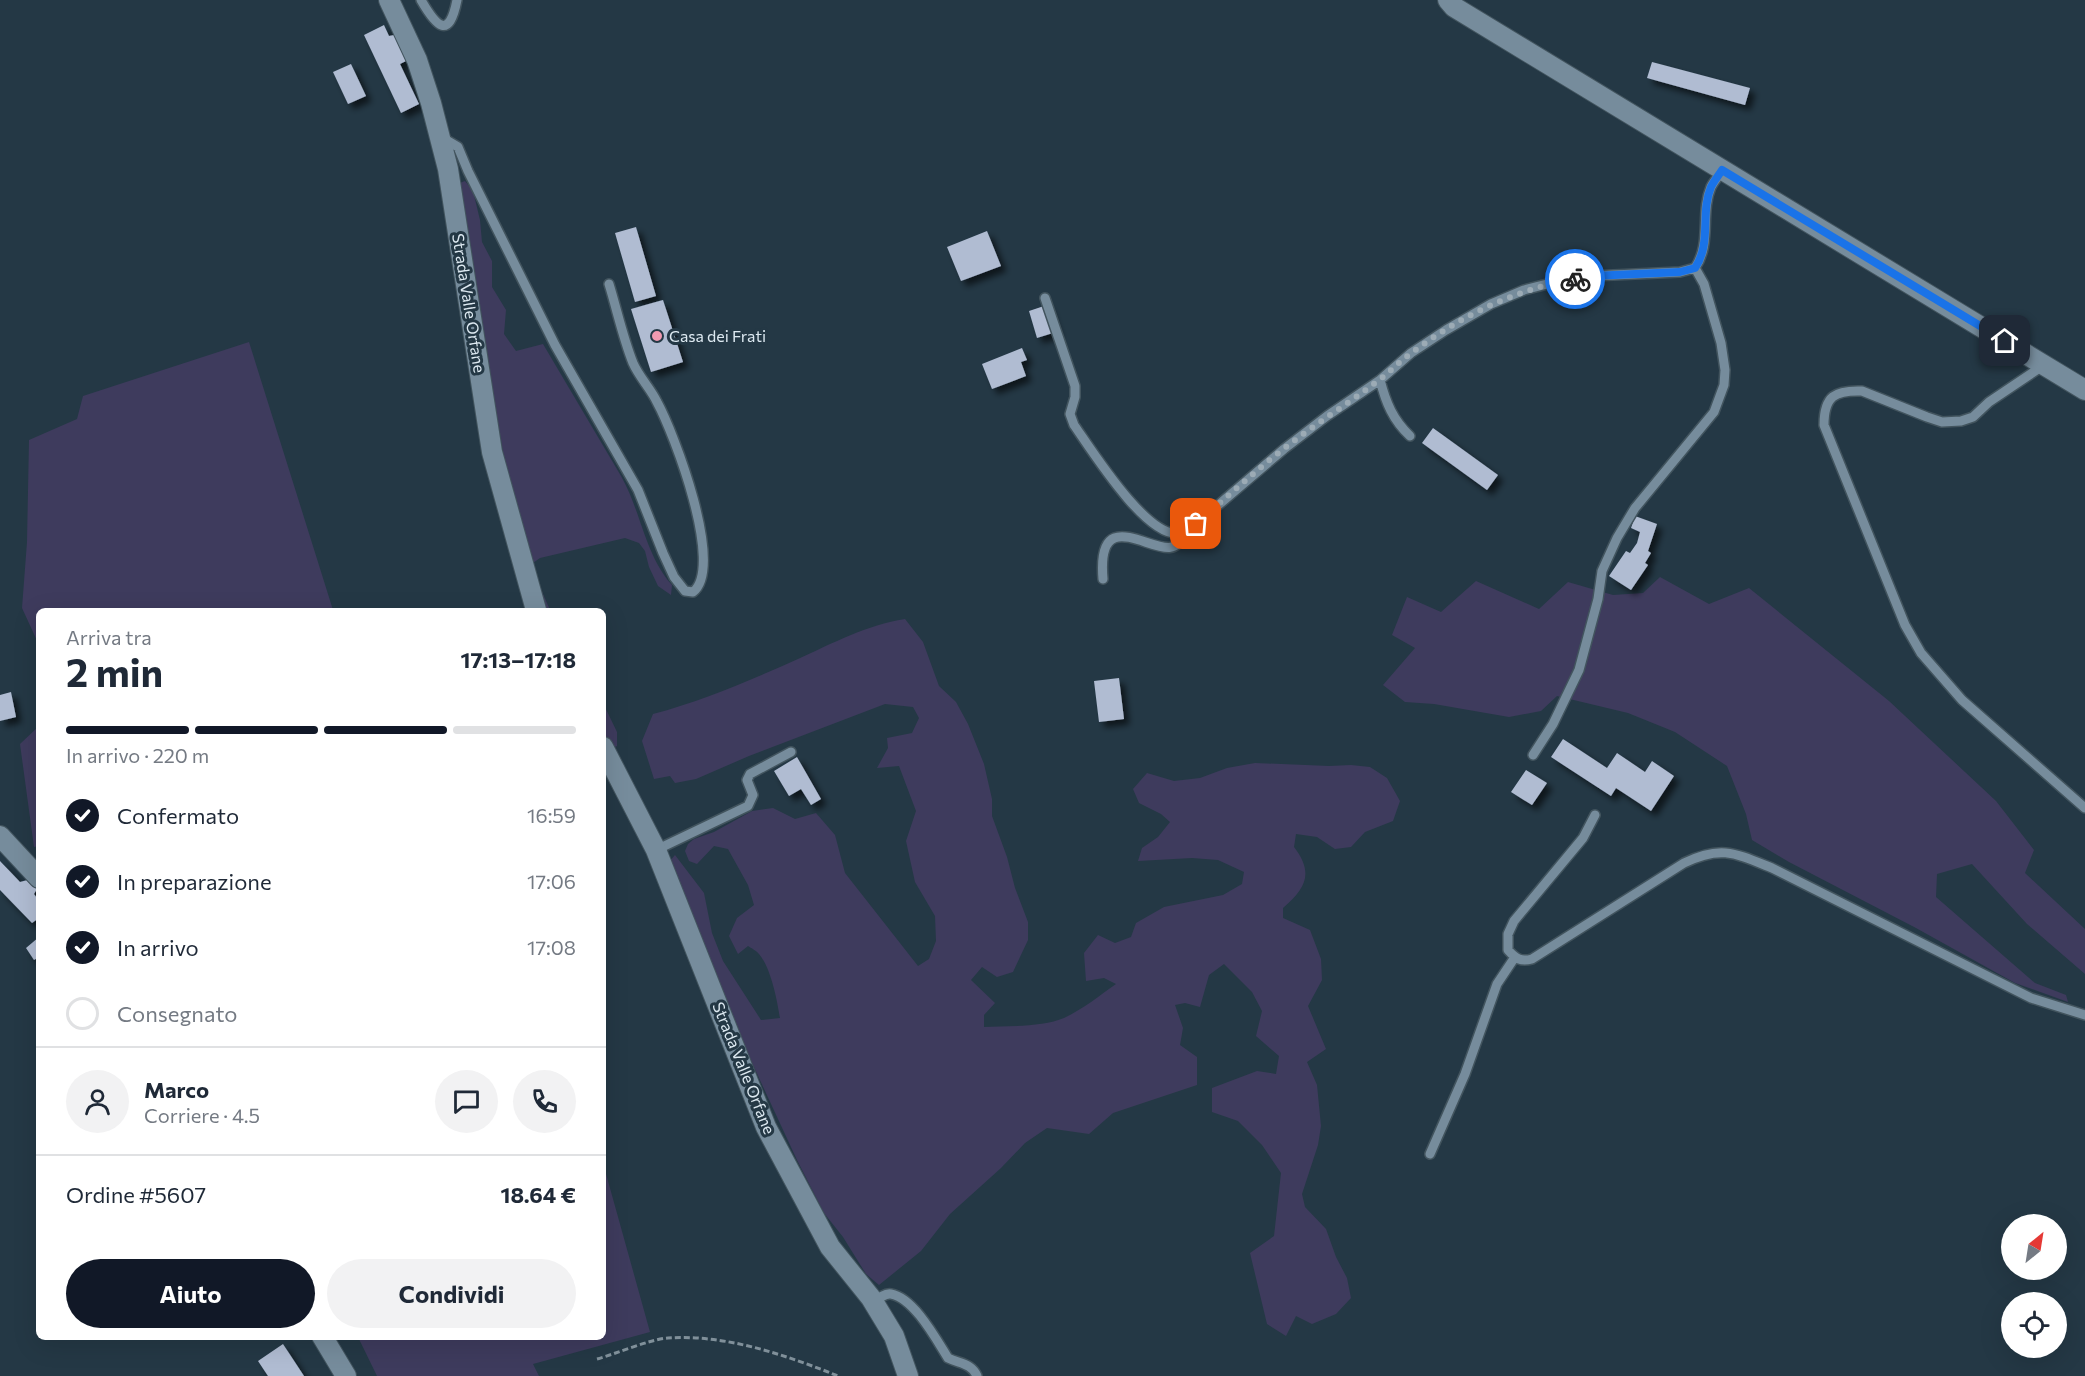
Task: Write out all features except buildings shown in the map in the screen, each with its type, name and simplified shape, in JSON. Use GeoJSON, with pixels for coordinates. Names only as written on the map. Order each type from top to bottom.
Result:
{"type":"FeatureCollection","features":[{"type":"Feature","properties":{"kind":"street","name":"Strada Valle Orfane"},"geometry":{"type":"LineString","coordinates":[[389,0],[417,60],[441,137],[492,452],[535,608]]}},
{"type":"Feature","properties":{"kind":"street"},"geometry":{"type":"LineString","coordinates":[[1448,0],[1464,13],[2085,390]]}},
{"type":"Feature","properties":{"kind":"street","name":"Strada Valle Orfane"},"geometry":{"type":"LineString","coordinates":[[606,753],[656,850],[766,1127],[830,1247],[874,1302],[894,1336],[908,1376]]}},
{"type":"Feature","properties":{"kind":"street"},"geometry":{"type":"LineString","coordinates":[[0,836],[36,875]]}},
{"type":"Feature","properties":{"kind":"street"},"geometry":{"type":"LineString","coordinates":[[324,1340],[346,1376]]}},
{"type":"Feature","properties":{"kind":"lane"},"geometry":{"type":"LineString","coordinates":[[421,0],[431,18],[443,26],[449,24],[453,19],[457,0]]}},
{"type":"Feature","properties":{"kind":"lane"},"geometry":{"type":"LineString","coordinates":[[441,137],[458,147],[472,180],[555,345],[638,490],[674,577],[685,591],[693,592],[699,587],[703,577],[705,558],[702,534],[675,442],[657,401],[634,365],[609,285]]}},
{"type":"Feature","properties":{"kind":"lane"},"geometry":{"type":"LineString","coordinates":[[1045,298],[1075,386],[1075,398],[1070,414],[1074,424],[1137,510],[1167,532],[1181,532],[1196,524],[1301,436],[1380,380],[1410,354],[1491,304],[1524,290],[1592,276],[1680,272],[1695,268],[1703,252],[1706,238],[1707,202],[1712,187],[1722,170]]}},
{"type":"Feature","properties":{"kind":"lane"},"geometry":{"type":"LineString","coordinates":[[1533,755],[1553,724],[1580,670],[1598,599],[1602,571],[1617,538],[1635,508],[1713,412],[1725,385],[1721,343],[1704,284],[1695,268]]}},
{"type":"Feature","properties":{"kind":"lane"},"geometry":{"type":"LineString","coordinates":[[2044,365],[1989,402],[1973,417],[1961,422],[1942,422],[1862,391],[1848,390],[1828,400],[1824,412],[1824,425],[1905,625],[1921,653],[1962,700],[2085,808]]}},
{"type":"Feature","properties":{"kind":"lane"},"geometry":{"type":"LineString","coordinates":[[1380,380],[1389,410],[1410,436]]}},
{"type":"Feature","properties":{"kind":"lane"},"geometry":{"type":"LineString","coordinates":[[1103,579],[1102,554],[1110,541],[1119,536],[1127,536],[1165,548],[1176,544],[1181,539],[1181,532]]}},
{"type":"Feature","properties":{"kind":"lane"},"geometry":{"type":"LineString","coordinates":[[656,850],[748,806],[753,795],[747,780],[750,774],[790,752]]}},
{"type":"Feature","properties":{"kind":"lane"},"geometry":{"type":"LineString","coordinates":[[1595,815],[1583,838],[1515,921],[1508,934],[1507,942],[1509,950],[1515,957],[1525,961],[1532,959],[1684,863],[1709,853],[1725,852],[1772,868],[2031,998],[2085,1015]]}},
{"type":"Feature","properties":{"kind":"lane"},"geometry":{"type":"LineString","coordinates":[[1430,1154],[1465,1074],[1497,984],[1515,957]]}},
{"type":"Feature","properties":{"kind":"lane"},"geometry":{"type":"LineString","coordinates":[[874,1302],[885,1295],[892,1294],[910,1305],[925,1320],[948,1358],[966,1363],[978,1376]]}},
{"type":"Feature","properties":{"kind":"path"},"geometry":{"type":"LineString","coordinates":[[597,1359],[666,1338],[700,1339],[761,1348],[838,1376]]}},
{"type":"Feature","properties":{"kind":"shaded area"},"geometry":{"type":"Polygon","coordinates":[[[465,181],[473,191],[480,220],[482,242],[492,261],[492,287],[506,310],[504,334],[516,351],[543,344],[621,476],[655,560],[672,585],[671,595],[658,586],[649,567],[645,551],[639,543],[625,538],[540,558],[533,563],[537,580],[549,608],[542,608],[529,568],[504,458],[457,184],[465,181]]]}},
{"type":"Feature","properties":{"kind":"shaded area"},"geometry":{"type":"Polygon","coordinates":[[[249,342],[332,608],[36,608],[36,638],[22,608],[27,542],[29,440],[77,419],[83,396],[249,342]]]}},
{"type":"Feature","properties":{"kind":"shaded area"},"geometry":{"type":"Polygon","coordinates":[[[1660,577],[1709,604],[1749,588],[1889,701],[1996,801],[2034,850],[2025,873],[2085,929],[2085,974],[2027,924],[1972,864],[1937,874],[1936,897],[2035,983],[2066,995],[2068,1002],[2015,983],[1752,840],[1746,814],[1727,766],[1675,732],[1628,713],[1557,696],[1541,711],[1509,717],[1434,704],[1405,702],[1383,685],[1415,648],[1392,635],[1407,597],[1441,612],[1476,581],[1539,609],[1568,582],[1613,595],[1643,593],[1660,577]]]}},
{"type":"Feature","properties":{"kind":"shaded area"},"geometry":{"type":"Polygon","coordinates":[[[905,619],[923,642],[939,686],[956,702],[968,724],[984,764],[992,799],[992,816],[1028,922],[1028,940],[1013,972],[997,977],[982,967],[971,980],[995,1003],[984,1015],[984,1027],[1025,1026],[1064,1018],[1116,984],[1104,978],[1086,981],[1084,953],[1098,935],[1115,943],[1131,937],[1136,923],[1164,907],[1223,895],[1242,884],[1244,872],[1218,860],[1192,858],[1138,861],[1142,848],[1158,837],[1170,822],[1161,814],[1139,803],[1133,789],[1147,773],[1174,781],[1200,778],[1227,768],[1255,763],[1351,765],[1370,767],[1387,778],[1400,801],[1393,821],[1365,832],[1351,847],[1335,849],[1317,837],[1296,834],[1294,847],[1304,865],[1305,880],[1297,894],[1283,908],[1283,918],[1310,930],[1321,959],[1322,980],[1308,1006],[1326,1049],[1307,1062],[1317,1085],[1321,1126],[1318,1145],[1302,1194],[1305,1207],[1326,1229],[1336,1257],[1347,1278],[1351,1298],[1336,1314],[1312,1324],[1296,1316],[1286,1336],[1267,1324],[1250,1253],[1274,1236],[1281,1173],[1262,1145],[1238,1121],[1212,1112],[1212,1088],[1257,1071],[1276,1074],[1279,1056],[1256,1036],[1262,1011],[1252,992],[1224,964],[1209,975],[1200,1007],[1185,1003],[1175,1005],[1183,1028],[1180,1045],[1197,1057],[1197,1085],[1113,1113],[1089,1134],[1047,1128],[1025,1143],[950,1214],[921,1251],[879,1285],[866,1274],[843,1237],[824,1213],[741,1039],[669,862],[675,855],[704,893],[712,933],[723,961],[761,1020],[780,1018],[770,976],[758,953],[748,946],[738,954],[729,936],[737,918],[754,905],[748,885],[728,849],[714,846],[697,864],[689,861],[685,851],[694,839],[714,832],[752,811],[773,808],[795,819],[816,813],[835,835],[845,873],[918,966],[929,959],[936,941],[935,916],[915,882],[906,841],[916,811],[899,766],[877,768],[888,748],[887,738],[912,733],[919,718],[913,707],[885,704],[749,756],[696,779],[675,783],[670,776],[654,779],[642,741],[653,714],[726,690],[864,630],[905,619]]]}},
{"type":"Feature","properties":{"kind":"shaded area"},"geometry":{"type":"Polygon","coordinates":[[[606,709],[617,732],[617,746],[613,748],[606,737],[606,709]]]}},
{"type":"Feature","properties":{"kind":"shaded area"},"geometry":{"type":"Polygon","coordinates":[[[36,729],[36,847],[34,847],[20,744],[36,729]]]}},
{"type":"Feature","properties":{"kind":"shaded area"},"geometry":{"type":"Polygon","coordinates":[[[606,1174],[650,1332],[533,1364],[539,1376],[377,1376],[359,1340],[606,1340],[606,1174]]]}},
{"type":"Feature","properties":{"kind":"way so far"},"geometry":{"type":"LineString","coordinates":[[1196,524],[1284,449],[1380,380],[1410,354],[1446,330],[1491,304],[1524,290],[1575,279]]}},
{"type":"Feature","properties":{"kind":"place","name":"Casa dei Frati"},"geometry":{"type":"Point","coordinates":[657,336]}},
{"type":"Feature","properties":{"kind":"route"},"geometry":{"type":"LineString","coordinates":[[1575,279],[1592,276],[1680,272],[1695,268],[1703,252],[1706,238],[1707,202],[1712,187],[1722,170],[2005,341]]}}]}
